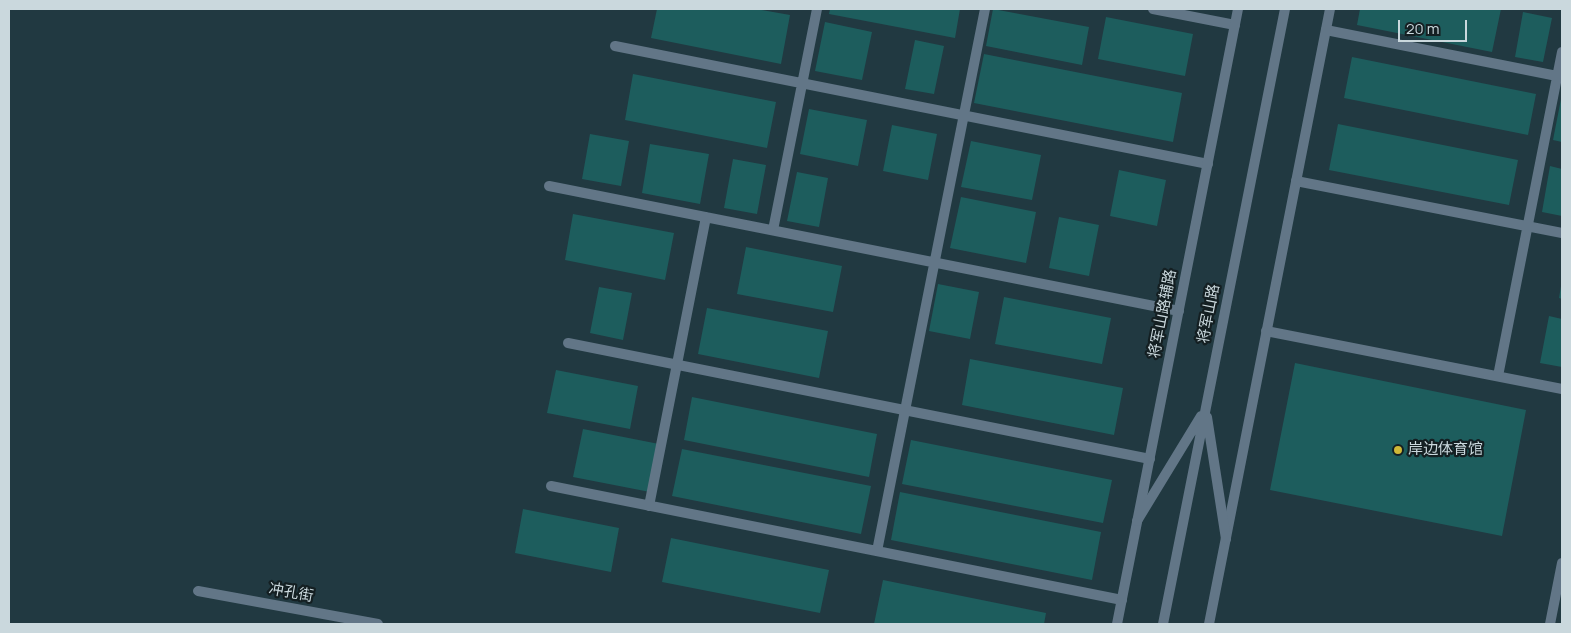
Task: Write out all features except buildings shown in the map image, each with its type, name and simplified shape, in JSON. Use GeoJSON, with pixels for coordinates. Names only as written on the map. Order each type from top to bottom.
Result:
{"type":"FeatureCollection","features":[{"type":"Feature","properties":{"kind":"street"},"geometry":{"type":"LineString","coordinates":[[773,230],[817,9]]}},
{"type":"Feature","properties":{"kind":"street"},"geometry":{"type":"LineString","coordinates":[[877,551],[985,9]]}},
{"type":"Feature","properties":{"kind":"street"},"geometry":{"type":"LineString","coordinates":[[1153,9],[1235,25]]}},
{"type":"Feature","properties":{"kind":"street","name":"将军山路辅路"},"geometry":{"type":"LineString","coordinates":[[1117,624],[1238,9]]}},
{"type":"Feature","properties":{"kind":"street","name":"将军山路"},"geometry":{"type":"LineString","coordinates":[[1163,624],[1285,9]]}},
{"type":"Feature","properties":{"kind":"street"},"geometry":{"type":"LineString","coordinates":[[1209,624],[1330,9]]}},
{"type":"Feature","properties":{"kind":"street"},"geometry":{"type":"LineString","coordinates":[[1326,30],[1560,76]]}},
{"type":"Feature","properties":{"kind":"street"},"geometry":{"type":"LineString","coordinates":[[615,46],[1208,164]]}},
{"type":"Feature","properties":{"kind":"street"},"geometry":{"type":"LineString","coordinates":[[1498,376],[1560,76],[1562,52]]}},
{"type":"Feature","properties":{"kind":"street"},"geometry":{"type":"LineString","coordinates":[[1296,181],[1562,233]]}},
{"type":"Feature","properties":{"kind":"street"},"geometry":{"type":"LineString","coordinates":[[549,186],[1179,311]]}},
{"type":"Feature","properties":{"kind":"street"},"geometry":{"type":"LineString","coordinates":[[649,506],[706,217]]}},
{"type":"Feature","properties":{"kind":"street"},"geometry":{"type":"LineString","coordinates":[[1266,330],[1562,389]]}},
{"type":"Feature","properties":{"kind":"street"},"geometry":{"type":"LineString","coordinates":[[568,343],[1150,459]]}},
{"type":"Feature","properties":{"kind":"street"},"geometry":{"type":"LineString","coordinates":[[1137,521],[1205,408]]}},
{"type":"Feature","properties":{"kind":"street"},"geometry":{"type":"LineString","coordinates":[[1205,408],[1226,539]]}},
{"type":"Feature","properties":{"kind":"street"},"geometry":{"type":"LineString","coordinates":[[551,486],[1122,600]]}},
{"type":"Feature","properties":{"kind":"street"},"geometry":{"type":"LineString","coordinates":[[1550,624],[1562,563]]}},
{"type":"Feature","properties":{"kind":"street","name":"冲孔街"},"geometry":{"type":"LineString","coordinates":[[198,591],[378,624]]}},
{"type":"Feature","properties":{"kind":"place","name":"岸边体育馆"},"geometry":{"type":"Point","coordinates":[1398,450]}}]}
